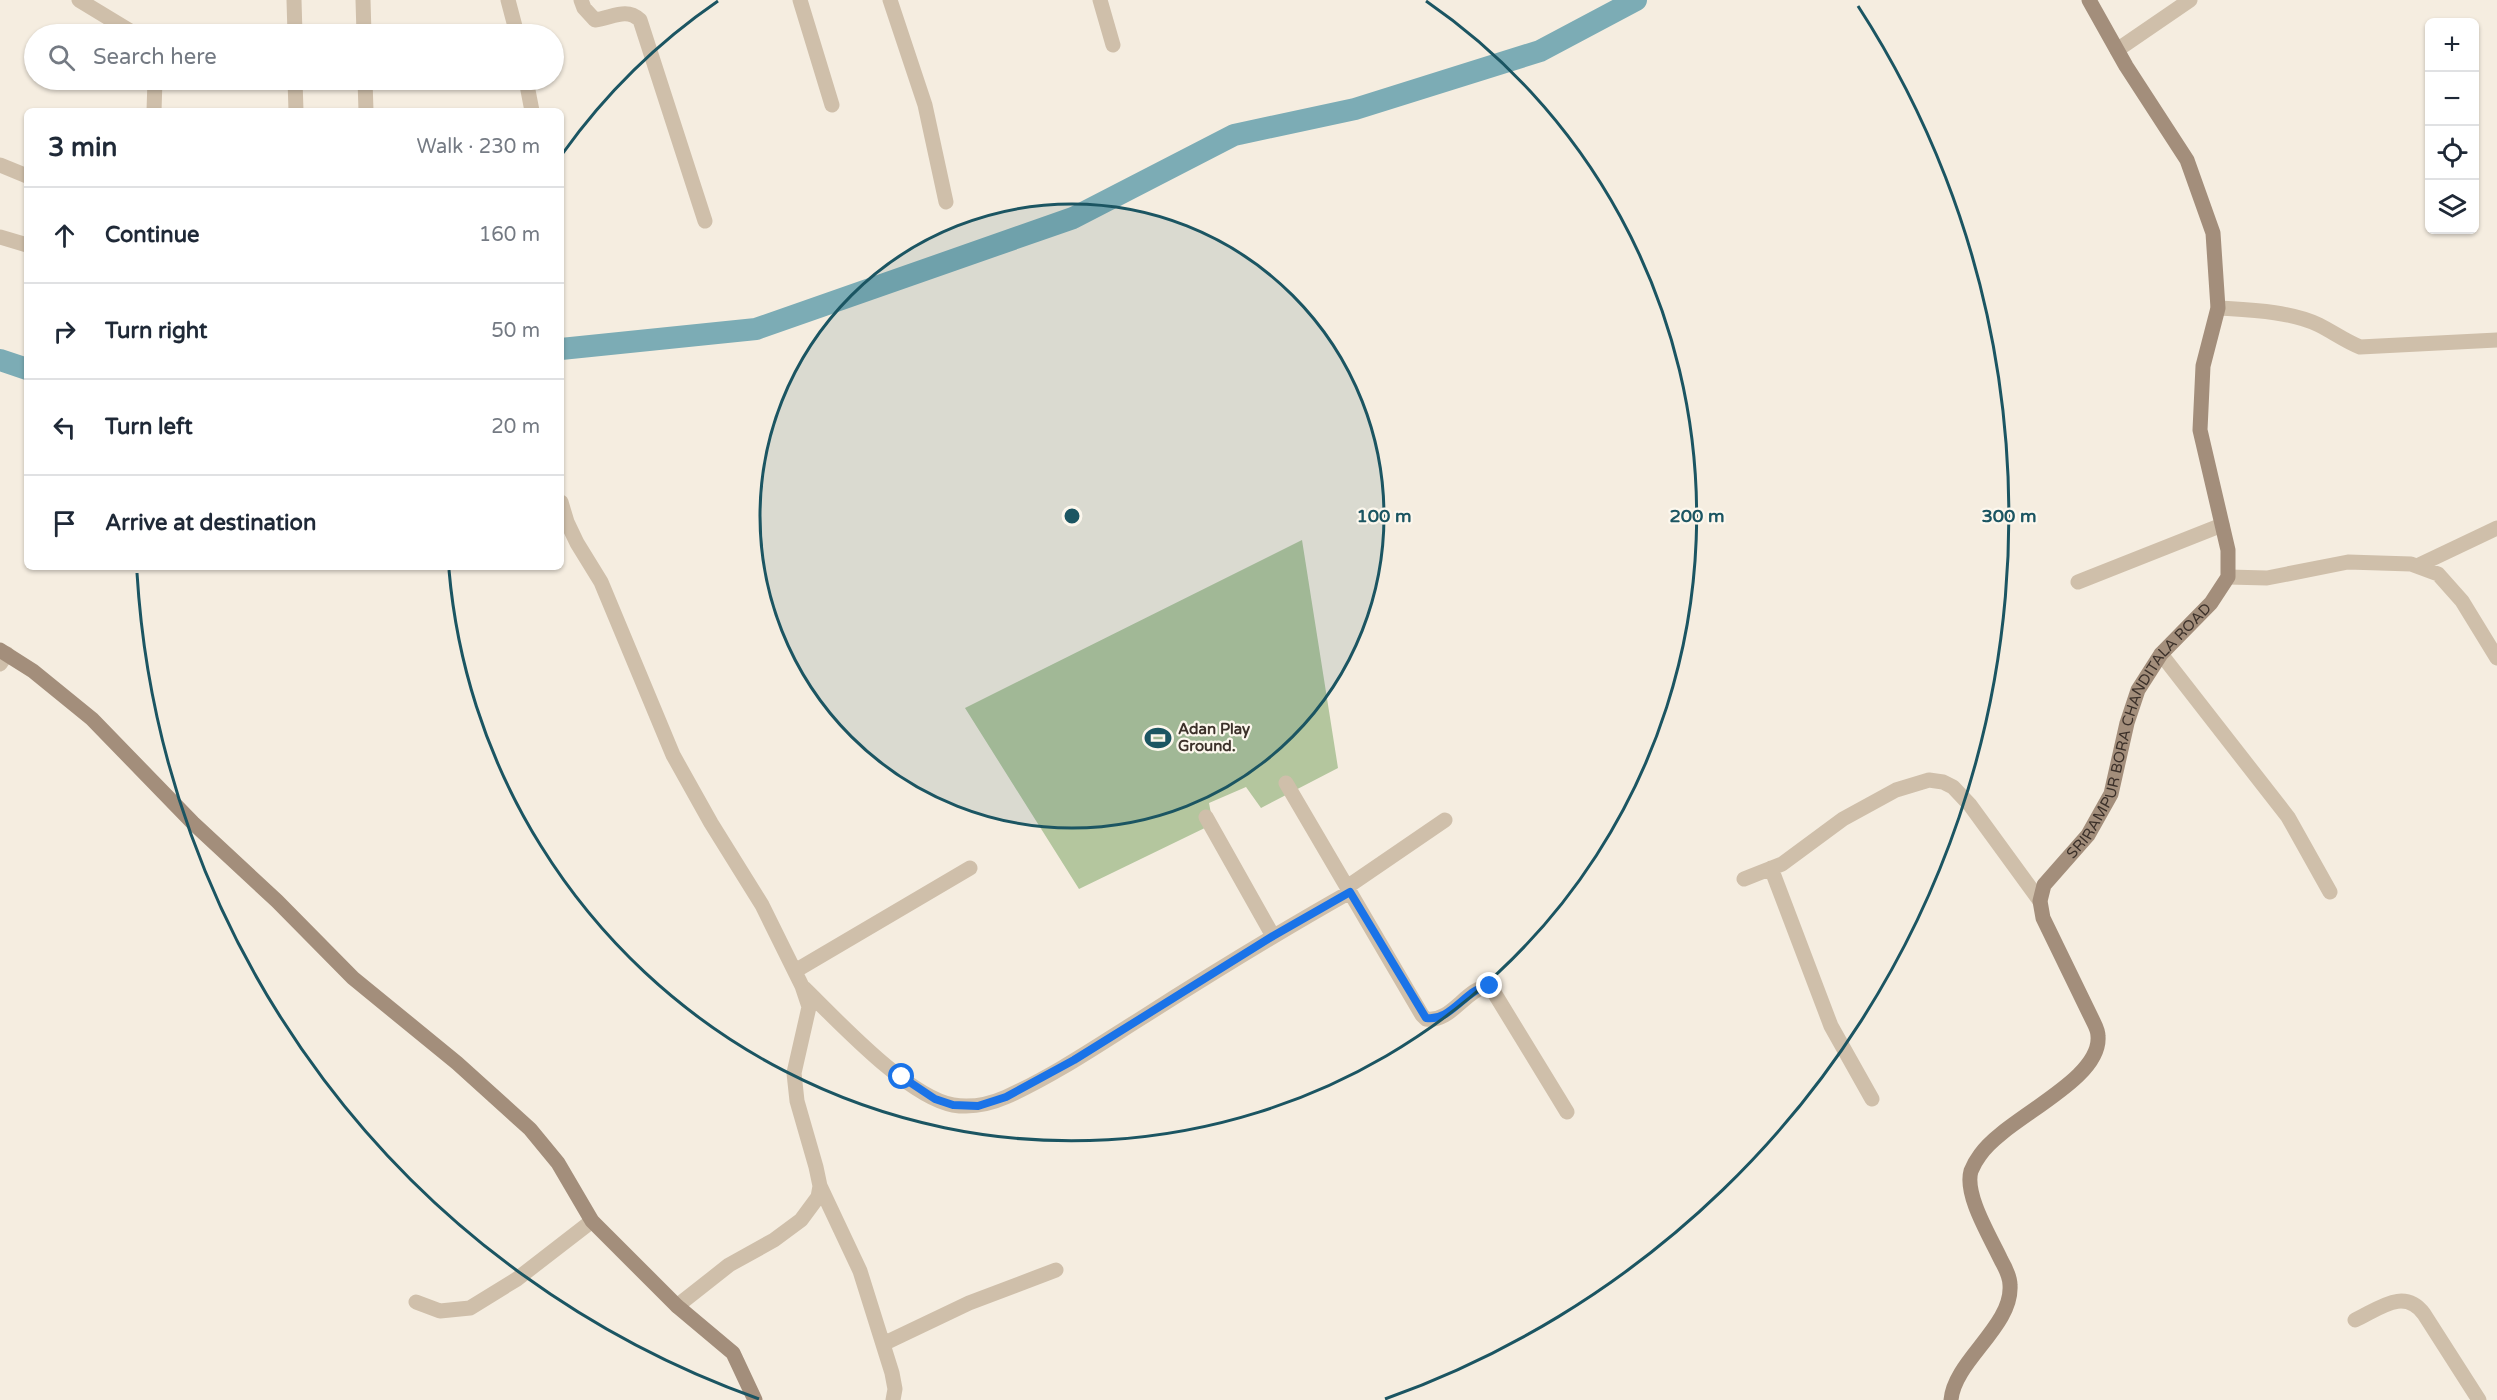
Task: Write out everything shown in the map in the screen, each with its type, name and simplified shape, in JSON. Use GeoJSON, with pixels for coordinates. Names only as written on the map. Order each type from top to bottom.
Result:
{"type":"FeatureCollection","features":[{"type":"Feature","properties":{"kind":"street"},"geometry":{"type":"LineString","coordinates":[[79,0],[119,24]]}},
{"type":"Feature","properties":{"kind":"street"},"geometry":{"type":"LineString","coordinates":[[294,0],[295,24]]}},
{"type":"Feature","properties":{"kind":"street"},"geometry":{"type":"LineString","coordinates":[[363,0],[364,24]]}},
{"type":"Feature","properties":{"kind":"street"},"geometry":{"type":"LineString","coordinates":[[508,0],[515,24]]}},
{"type":"Feature","properties":{"kind":"street"},"geometry":{"type":"LineString","coordinates":[[581,0],[584,8],[596,20],[626,12],[634,14],[640,20],[705,221]]}},
{"type":"Feature","properties":{"kind":"street"},"geometry":{"type":"LineString","coordinates":[[800,0],[832,105]]}},
{"type":"Feature","properties":{"kind":"street"},"geometry":{"type":"LineString","coordinates":[[890,0],[925,105],[946,202]]}},
{"type":"Feature","properties":{"kind":"street"},"geometry":{"type":"LineString","coordinates":[[1100,0],[1113,45]]}},
{"type":"Feature","properties":{"kind":"street"},"geometry":{"type":"LineString","coordinates":[[2089,0],[2117,50],[2187,160],[2213,233],[2218,308],[2203,366],[2200,430],[2228,550],[2228,577],[2267,578],[2348,562],[2411,564],[2438,574],[2456,594],[2497,658]]}},
{"type":"Feature","properties":{"kind":"street"},"geometry":{"type":"LineString","coordinates":[[2117,50],[2190,0]]}},
{"type":"Feature","properties":{"kind":"street"},"geometry":{"type":"LineString","coordinates":[[154,108],[155,90]]}},
{"type":"Feature","properties":{"kind":"street"},"geometry":{"type":"LineString","coordinates":[[295,90],[296,108]]}},
{"type":"Feature","properties":{"kind":"street"},"geometry":{"type":"LineString","coordinates":[[365,90],[366,108]]}},
{"type":"Feature","properties":{"kind":"street"},"geometry":{"type":"LineString","coordinates":[[528,90],[531,108]]}},
{"type":"Feature","properties":{"kind":"street"},"geometry":{"type":"LineString","coordinates":[[0,165],[24,175]]}},
{"type":"Feature","properties":{"kind":"street"},"geometry":{"type":"LineString","coordinates":[[0,237],[24,243]]}},
{"type":"Feature","properties":{"kind":"street"},"geometry":{"type":"LineString","coordinates":[[2218,308],[2273,312],[2318,324],[2340,339],[2360,347],[2497,340]]}},
{"type":"Feature","properties":{"kind":"street"},"geometry":{"type":"LineString","coordinates":[[564,512],[577,543],[601,582],[673,755],[711,823],[762,905],[802,986],[809,1007],[794,1073],[797,1101],[820,1186],[860,1271],[895,1389],[893,1400]]}},
{"type":"Feature","properties":{"kind":"street"},"geometry":{"type":"LineString","coordinates":[[2078,582],[2222,525]]}},
{"type":"Feature","properties":{"kind":"street"},"geometry":{"type":"LineString","coordinates":[[2417,566],[2497,528]]}},
{"type":"Feature","properties":{"kind":"street","name":"SRIRAMPUR BORA CHANDITALA ROAD"},"geometry":{"type":"LineString","coordinates":[[2040,901],[2044,885],[2088,835],[2112,794],[2127,723],[2138,690],[2161,654],[2211,603],[2228,577]]}},
{"type":"Feature","properties":{"kind":"street"},"geometry":{"type":"LineString","coordinates":[[2161,654],[2288,817],[2330,892]]}},
{"type":"Feature","properties":{"kind":"street"},"geometry":{"type":"LineString","coordinates":[[2,656],[33,671],[92,719],[193,824],[277,901],[353,978],[458,1063],[530,1129],[558,1163],[591,1221],[677,1306],[732,1353],[755,1400]]}},
{"type":"Feature","properties":{"kind":"street"},"geometry":{"type":"LineString","coordinates":[[1744,879],[1782,864],[1811,845],[1843,819],[1896,790],[1929,780],[1943,782],[1953,787],[1970,805],[2040,901],[2043,918],[2094,1023],[2098,1036],[2096,1048],[2087,1067],[2073,1081],[1994,1138],[1971,1171],[1974,1201],[2006,1271],[2010,1285],[2004,1312],[1961,1373],[1951,1390],[1951,1400]]}},
{"type":"Feature","properties":{"kind":"street"},"geometry":{"type":"LineString","coordinates":[[1286,783],[1422,1015],[1426,1018],[1437,1018],[1480,989],[1490,986],[1567,1112]]}},
{"type":"Feature","properties":{"kind":"street"},"geometry":{"type":"LineString","coordinates":[[1206,817],[1273,936]]}},
{"type":"Feature","properties":{"kind":"street"},"geometry":{"type":"LineString","coordinates":[[802,986],[877,1058],[902,1077],[935,1099],[953,1105],[978,1106],[1006,1097],[1074,1060],[1349,890],[1445,820]]}},
{"type":"Feature","properties":{"kind":"street"},"geometry":{"type":"LineString","coordinates":[[795,971],[970,868]]}},
{"type":"Feature","properties":{"kind":"street"},"geometry":{"type":"LineString","coordinates":[[1771,868],[1831,1026],[1872,1099]]}},
{"type":"Feature","properties":{"kind":"street"},"geometry":{"type":"LineString","coordinates":[[677,1306],[729,1265],[774,1240],[801,1220],[818,1197],[820,1186]]}},
{"type":"Feature","properties":{"kind":"street"},"geometry":{"type":"LineString","coordinates":[[416,1302],[440,1311],[470,1308],[517,1279],[591,1221]]}},
{"type":"Feature","properties":{"kind":"street"},"geometry":{"type":"LineString","coordinates":[[883,1344],[969,1303],[1056,1270]]}},
{"type":"Feature","properties":{"kind":"street"},"geometry":{"type":"LineString","coordinates":[[2355,1320],[2395,1301],[2413,1302],[2424,1314],[2479,1400]]}},
{"type":"Feature","properties":{"kind":"green space","name":"Adan Play Ground."},"geometry":{"type":"Polygon","coordinates":[[[1302,540],[1338,768],[1261,808],[1246,787],[1209,803],[1213,824],[1079,889],[965,708],[1302,540]]]}},
{"type":"Feature","properties":{"kind":"waterway"},"geometry":{"type":"LineString","coordinates":[[564,349],[756,329],[1073,218],[1234,135],[1355,109],[1540,51],[1636,0]]}},
{"type":"Feature","properties":{"kind":"waterway"},"geometry":{"type":"LineString","coordinates":[[0,360],[24,368]]}},
{"type":"Feature","properties":{"kind":"place","name":"Adan Play Ground."},"geometry":{"type":"Point","coordinates":[1158,738]}},
{"type":"Feature","properties":{"kind":"route"},"geometry":{"type":"LineString","coordinates":[[902,1077],[935,1099],[953,1105],[978,1106],[1006,1097],[1074,1060],[1273,936],[1350,892],[1422,1015],[1426,1018],[1437,1018],[1480,989],[1490,986]]}}]}
